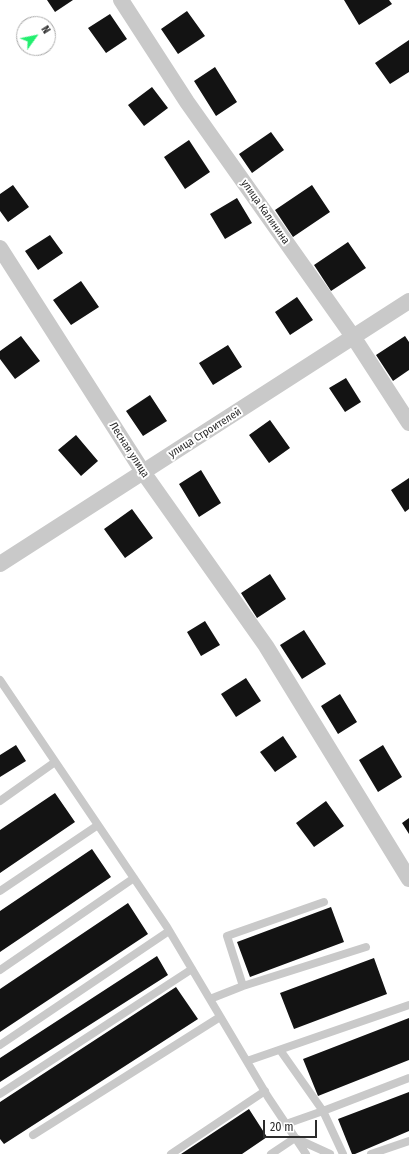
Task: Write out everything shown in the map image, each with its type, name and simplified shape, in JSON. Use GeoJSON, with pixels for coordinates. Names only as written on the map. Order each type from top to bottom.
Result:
{"type":"FeatureCollection","features":[{"type":"Feature","properties":{"kind":"street","name":"улица Калинина"},"geometry":{"type":"LineString","coordinates":[[121,0],[187,102],[354,338],[409,423]]}},
{"type":"Feature","properties":{"kind":"street","name":"Лесная улица"},"geometry":{"type":"LineString","coordinates":[[0,248],[143,472],[266,646],[409,879]]}},
{"type":"Feature","properties":{"kind":"street","name":"улица Строителей"},"geometry":{"type":"LineString","coordinates":[[0,564],[409,302]]}},
{"type":"Feature","properties":{"kind":"lane"},"geometry":{"type":"LineString","coordinates":[[0,680],[169,931],[265,1092],[306,1154]]}},
{"type":"Feature","properties":{"kind":"lane"},"geometry":{"type":"LineString","coordinates":[[0,801],[55,762]]}},
{"type":"Feature","properties":{"kind":"lane"},"geometry":{"type":"LineString","coordinates":[[0,891],[98,825]]}},
{"type":"Feature","properties":{"kind":"lane"},"geometry":{"type":"LineString","coordinates":[[0,970],[134,878]]}},
{"type":"Feature","properties":{"kind":"lane"},"geometry":{"type":"LineString","coordinates":[[243,986],[227,936],[324,902]]}},
{"type":"Feature","properties":{"kind":"lane"},"geometry":{"type":"LineString","coordinates":[[0,1045],[169,931]]}},
{"type":"Feature","properties":{"kind":"lane"},"geometry":{"type":"LineString","coordinates":[[210,999],[243,986],[366,947]]}},
{"type":"Feature","properties":{"kind":"lane"},"geometry":{"type":"LineString","coordinates":[[0,1094],[192,969]]}},
{"type":"Feature","properties":{"kind":"lane"},"geometry":{"type":"LineString","coordinates":[[247,1061],[409,1005]]}},
{"type":"Feature","properties":{"kind":"lane"},"geometry":{"type":"LineString","coordinates":[[33,1135],[220,1017]]}},
{"type":"Feature","properties":{"kind":"lane"},"geometry":{"type":"LineString","coordinates":[[280,1050],[323,1111],[343,1154]]}},
{"type":"Feature","properties":{"kind":"lane"},"geometry":{"type":"LineString","coordinates":[[286,1124],[409,1078]]}},
{"type":"Feature","properties":{"kind":"lane"},"geometry":{"type":"LineString","coordinates":[[171,1154],[265,1092]]}},
{"type":"Feature","properties":{"kind":"lane"},"geometry":{"type":"LineString","coordinates":[[271,1154],[295,1138]]}},
{"type":"Feature","properties":{"kind":"lane"},"geometry":{"type":"LineString","coordinates":[[295,1138],[330,1154]]}},
{"type":"Feature","properties":{"kind":"lane"},"geometry":{"type":"LineString","coordinates":[[371,1154],[409,1141]]}},
{"type":"Feature","properties":{"kind":"building"},"geometry":{"type":"Polygon","coordinates":[[[47,0],[73,0],[55,12],[47,0]]]}},
{"type":"Feature","properties":{"kind":"building"},"geometry":{"type":"Polygon","coordinates":[[[344,0],[389,0],[392,4],[359,25],[344,0]]]}},
{"type":"Feature","properties":{"kind":"building"},"geometry":{"type":"Polygon","coordinates":[[[187,11],[205,36],[178,54],[161,29],[187,11]]]}},
{"type":"Feature","properties":{"kind":"building"},"geometry":{"type":"Polygon","coordinates":[[[110,14],[127,39],[106,53],[88,28],[110,14]]]}},
{"type":"Feature","properties":{"kind":"building"},"geometry":{"type":"Polygon","coordinates":[[[409,40],[409,72],[390,84],[375,63],[409,40]]]}},
{"type":"Feature","properties":{"kind":"building"},"geometry":{"type":"Polygon","coordinates":[[[215,67],[237,102],[216,116],[194,81],[215,67]]]}},
{"type":"Feature","properties":{"kind":"building"},"geometry":{"type":"Polygon","coordinates":[[[152,87],[168,108],[144,126],[128,105],[152,87]]]}},
{"type":"Feature","properties":{"kind":"building"},"geometry":{"type":"Polygon","coordinates":[[[271,132],[284,150],[252,173],[239,154],[271,132]]]}},
{"type":"Feature","properties":{"kind":"building"},"geometry":{"type":"Polygon","coordinates":[[[189,140],[210,172],[185,189],[164,157],[189,140]]]}},
{"type":"Feature","properties":{"kind":"building"},"geometry":{"type":"Polygon","coordinates":[[[13,185],[29,207],[8,222],[0,211],[0,194],[13,185]]]}},
{"type":"Feature","properties":{"kind":"building"},"geometry":{"type":"Polygon","coordinates":[[[312,185],[330,212],[293,237],[275,210],[312,185]]]}},
{"type":"Feature","properties":{"kind":"building"},"geometry":{"type":"Polygon","coordinates":[[[237,198],[252,223],[225,239],[210,214],[237,198]]]}},
{"type":"Feature","properties":{"kind":"building"},"geometry":{"type":"Polygon","coordinates":[[[50,235],[63,253],[38,270],[25,251],[50,235]]]}},
{"type":"Feature","properties":{"kind":"building"},"geometry":{"type":"Polygon","coordinates":[[[348,242],[366,268],[331,291],[314,265],[348,242]]]}},
{"type":"Feature","properties":{"kind":"building"},"geometry":{"type":"Polygon","coordinates":[[[81,281],[99,307],[71,325],[53,300],[81,281]]]}},
{"type":"Feature","properties":{"kind":"building"},"geometry":{"type":"Polygon","coordinates":[[[297,297],[313,320],[290,335],[275,312],[297,297]]]}},
{"type":"Feature","properties":{"kind":"building"},"geometry":{"type":"Polygon","coordinates":[[[21,336],[40,361],[15,379],[0,359],[0,351],[21,336]]]}},
{"type":"Feature","properties":{"kind":"building"},"geometry":{"type":"Polygon","coordinates":[[[405,336],[409,342],[409,370],[393,381],[376,355],[405,336]]]}},
{"type":"Feature","properties":{"kind":"building"},"geometry":{"type":"Polygon","coordinates":[[[228,345],[242,367],[213,385],[199,363],[228,345]]]}},
{"type":"Feature","properties":{"kind":"building"},"geometry":{"type":"Polygon","coordinates":[[[346,378],[361,402],[345,412],[329,388],[346,378]]]}},
{"type":"Feature","properties":{"kind":"building"},"geometry":{"type":"Polygon","coordinates":[[[150,395],[167,421],[143,436],[126,411],[150,395]]]}},
{"type":"Feature","properties":{"kind":"building"},"geometry":{"type":"Polygon","coordinates":[[[270,420],[290,448],[269,463],[249,435],[270,420]]]}},
{"type":"Feature","properties":{"kind":"building"},"geometry":{"type":"Polygon","coordinates":[[[76,435],[98,461],[81,476],[58,450],[76,435]]]}},
{"type":"Feature","properties":{"kind":"building"},"geometry":{"type":"Polygon","coordinates":[[[201,470],[221,503],[199,517],[179,484],[201,470]]]}},
{"type":"Feature","properties":{"kind":"building"},"geometry":{"type":"Polygon","coordinates":[[[409,478],[409,509],[405,512],[391,490],[409,478]]]}},
{"type":"Feature","properties":{"kind":"building"},"geometry":{"type":"Polygon","coordinates":[[[132,509],[153,538],[125,558],[104,529],[132,509]]]}},
{"type":"Feature","properties":{"kind":"building"},"geometry":{"type":"Polygon","coordinates":[[[270,574],[286,599],[257,618],[241,593],[270,574]]]}},
{"type":"Feature","properties":{"kind":"building"},"geometry":{"type":"Polygon","coordinates":[[[205,621],[220,645],[201,656],[187,632],[205,621]]]}},
{"type":"Feature","properties":{"kind":"building"},"geometry":{"type":"Polygon","coordinates":[[[304,630],[326,664],[302,679],[280,645],[304,630]]]}},
{"type":"Feature","properties":{"kind":"building"},"geometry":{"type":"Polygon","coordinates":[[[246,678],[261,701],[236,717],[221,694],[246,678]]]}},
{"type":"Feature","properties":{"kind":"building"},"geometry":{"type":"Polygon","coordinates":[[[340,694],[357,722],[338,734],[321,706],[340,694]]]}},
{"type":"Feature","properties":{"kind":"building"},"geometry":{"type":"Polygon","coordinates":[[[283,736],[297,757],[275,772],[260,752],[283,736]]]}},
{"type":"Feature","properties":{"kind":"building"},"geometry":{"type":"Polygon","coordinates":[[[16,745],[26,761],[0,777],[0,755],[16,745]]]}},
{"type":"Feature","properties":{"kind":"building"},"geometry":{"type":"Polygon","coordinates":[[[383,745],[402,777],[378,792],[359,760],[383,745]]]}},
{"type":"Feature","properties":{"kind":"building"},"geometry":{"type":"Polygon","coordinates":[[[55,793],[75,822],[0,873],[0,830],[55,793]]]}},
{"type":"Feature","properties":{"kind":"building"},"geometry":{"type":"Polygon","coordinates":[[[326,801],[344,826],[314,847],[296,823],[326,801]]]}},
{"type":"Feature","properties":{"kind":"building"},"geometry":{"type":"Polygon","coordinates":[[[409,818],[409,834],[402,823],[409,818]]]}},
{"type":"Feature","properties":{"kind":"building"},"geometry":{"type":"Polygon","coordinates":[[[92,849],[111,877],[0,952],[0,911],[92,849]]]}},
{"type":"Feature","properties":{"kind":"building"},"geometry":{"type":"Polygon","coordinates":[[[128,903],[148,934],[0,1032],[0,989],[128,903]]]}},
{"type":"Feature","properties":{"kind":"building"},"geometry":{"type":"Polygon","coordinates":[[[331,907],[344,942],[250,977],[237,942],[331,907]]]}},
{"type":"Feature","properties":{"kind":"building"},"geometry":{"type":"Polygon","coordinates":[[[157,956],[168,975],[0,1082],[0,1058],[157,956]]]}},
{"type":"Feature","properties":{"kind":"building"},"geometry":{"type":"Polygon","coordinates":[[[374,958],[387,994],[294,1029],[280,993],[374,958]]]}},
{"type":"Feature","properties":{"kind":"building"},"geometry":{"type":"Polygon","coordinates":[[[176,987],[198,1019],[4,1144],[0,1139],[0,1102],[176,987]]]}},
{"type":"Feature","properties":{"kind":"building"},"geometry":{"type":"Polygon","coordinates":[[[409,1018],[409,1060],[318,1096],[303,1059],[409,1018]]]}},
{"type":"Feature","properties":{"kind":"building"},"geometry":{"type":"Polygon","coordinates":[[[409,1092],[409,1131],[352,1154],[338,1119],[409,1092]]]}},
{"type":"Feature","properties":{"kind":"building"},"geometry":{"type":"Polygon","coordinates":[[[249,1109],[267,1137],[242,1154],[181,1154],[249,1109]]]}}]}
